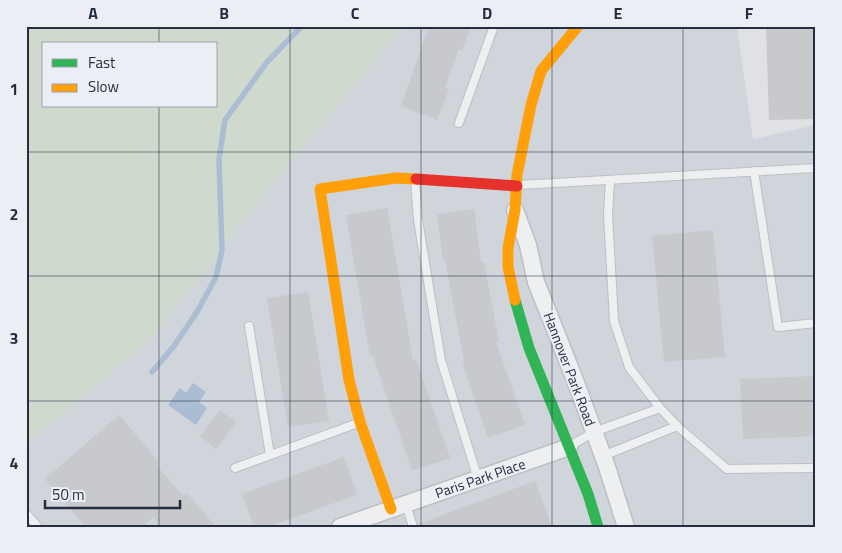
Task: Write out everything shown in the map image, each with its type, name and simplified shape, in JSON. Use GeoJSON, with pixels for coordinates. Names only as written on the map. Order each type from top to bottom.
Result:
{"type":"FeatureCollection","features":[{"type":"Feature","properties":{"kind":"street","name":"Hannover Park Road"},"geometry":{"type":"LineString","coordinates":[[578,26],[541,71],[523,140],[515,210],[508,248],[511,286],[529,348],[588,494],[598,527]]}},
{"type":"Feature","properties":{"kind":"street"},"geometry":{"type":"LineString","coordinates":[[398,506],[360,422],[349,380],[320,189],[396,178],[517,186]]}},
{"type":"Feature","properties":{"kind":"street","name":"Hannover Park Road"},"geometry":{"type":"LineString","coordinates":[[515,210],[528,245],[536,282],[603,456],[626,527]]}},
{"type":"Feature","properties":{"kind":"street","name":"Paris Park Place"},"geometry":{"type":"LineString","coordinates":[[340,527],[569,447]]}},
{"type":"Feature","properties":{"kind":"lane"},"geometry":{"type":"LineString","coordinates":[[459,123],[494,26]]}},
{"type":"Feature","properties":{"kind":"lane"},"geometry":{"type":"LineString","coordinates":[[517,186],[816,168]]}},
{"type":"Feature","properties":{"kind":"lane"},"geometry":{"type":"LineString","coordinates":[[754,171],[778,327],[816,323]]}},
{"type":"Feature","properties":{"kind":"lane"},"geometry":{"type":"LineString","coordinates":[[414,179],[418,220],[441,360],[478,479]]}},
{"type":"Feature","properties":{"kind":"lane"},"geometry":{"type":"LineString","coordinates":[[610,181],[608,215],[614,321],[628,367],[660,408],[677,426],[727,468],[816,468]]}},
{"type":"Feature","properties":{"kind":"lane"},"geometry":{"type":"LineString","coordinates":[[250,326],[270,455]]}},
{"type":"Feature","properties":{"kind":"lane"},"geometry":{"type":"LineString","coordinates":[[569,447],[594,432],[660,408]]}},
{"type":"Feature","properties":{"kind":"lane"},"geometry":{"type":"LineString","coordinates":[[235,468],[360,422]]}},
{"type":"Feature","properties":{"kind":"lane"},"geometry":{"type":"LineString","coordinates":[[603,456],[677,426]]}},
{"type":"Feature","properties":{"kind":"lane"},"geometry":{"type":"LineString","coordinates":[[398,506],[414,527]]}},
{"type":"Feature","properties":{"kind":"lane"},"geometry":{"type":"LineString","coordinates":[[26,513],[38,527]]}},
{"type":"Feature","properties":{"kind":"shaded area"},"geometry":{"type":"Polygon","coordinates":[[[26,26],[404,26],[284,170],[149,341],[26,444],[26,26]]]}},
{"type":"Feature","properties":{"kind":"shaded area"},"geometry":{"type":"Polygon","coordinates":[[[404,26],[737,26],[753,139],[816,125],[816,527],[26,527],[26,444],[149,341],[284,170],[404,26]]]}},
{"type":"Feature","properties":{"kind":"water"},"geometry":{"type":"Polygon","coordinates":[[[193,383],[206,392],[199,402],[207,408],[196,425],[168,405],[180,388],[186,393],[193,383]]]}},
{"type":"Feature","properties":{"kind":"building"},"geometry":{"type":"Polygon","coordinates":[[[429,26],[471,26],[462,50],[459,49],[445,87],[449,89],[437,120],[401,106],[429,26]]]}},
{"type":"Feature","properties":{"kind":"building"},"geometry":{"type":"Polygon","coordinates":[[[766,26],[816,26],[816,119],[769,120],[766,26]]]}},
{"type":"Feature","properties":{"kind":"building"},"geometry":{"type":"Polygon","coordinates":[[[387,208],[413,360],[416,359],[450,458],[412,471],[373,356],[370,356],[346,215],[387,208]]]}},
{"type":"Feature","properties":{"kind":"building"},"geometry":{"type":"Polygon","coordinates":[[[474,209],[481,262],[484,262],[499,342],[496,342],[525,425],[488,438],[462,362],[464,361],[445,260],[443,260],[437,214],[474,209]]]}},
{"type":"Feature","properties":{"kind":"building"},"geometry":{"type":"Polygon","coordinates":[[[713,230],[725,357],[664,362],[652,236],[713,230]]]}},
{"type":"Feature","properties":{"kind":"building"},"geometry":{"type":"Polygon","coordinates":[[[308,292],[329,421],[288,427],[267,298],[308,292]]]}},
{"type":"Feature","properties":{"kind":"building"},"geometry":{"type":"Polygon","coordinates":[[[816,376],[816,436],[743,439],[740,379],[816,376]]]}},
{"type":"Feature","properties":{"kind":"building"},"geometry":{"type":"Polygon","coordinates":[[[220,410],[236,422],[216,449],[200,436],[220,410]]]}},
{"type":"Feature","properties":{"kind":"building"},"geometry":{"type":"Polygon","coordinates":[[[119,415],[159,462],[156,465],[183,496],[187,493],[216,527],[162,527],[153,517],[142,527],[86,527],[45,479],[119,415]]]}},
{"type":"Feature","properties":{"kind":"building"},"geometry":{"type":"Polygon","coordinates":[[[344,457],[357,495],[267,527],[254,527],[242,494],[344,457]]]}},
{"type":"Feature","properties":{"kind":"building"},"geometry":{"type":"Polygon","coordinates":[[[535,481],[552,527],[418,527],[418,524],[535,481]]]}},
{"type":"Feature","properties":{"kind":"waterway"},"geometry":{"type":"LineString","coordinates":[[152,372],[174,346],[197,312],[216,277],[222,250],[219,159],[225,120],[267,62],[302,26]]}},
{"type":"Feature","properties":{"kind":"traffic: fast"},"geometry":{"type":"LineString","coordinates":[[515,300],[529,348],[588,494],[598,527]]}},
{"type":"Feature","properties":{"kind":"traffic: slow"},"geometry":{"type":"LineString","coordinates":[[515,300],[508,267],[508,248],[515,210],[517,175],[531,105],[541,71],[578,26]]}},
{"type":"Feature","properties":{"kind":"traffic: slow"},"geometry":{"type":"LineString","coordinates":[[391,509],[360,422],[349,380],[320,189],[396,178],[416,179]]}},
{"type":"Feature","properties":{"kind":"traffic: jam"},"geometry":{"type":"LineString","coordinates":[[416,179],[517,186]]}}]}
